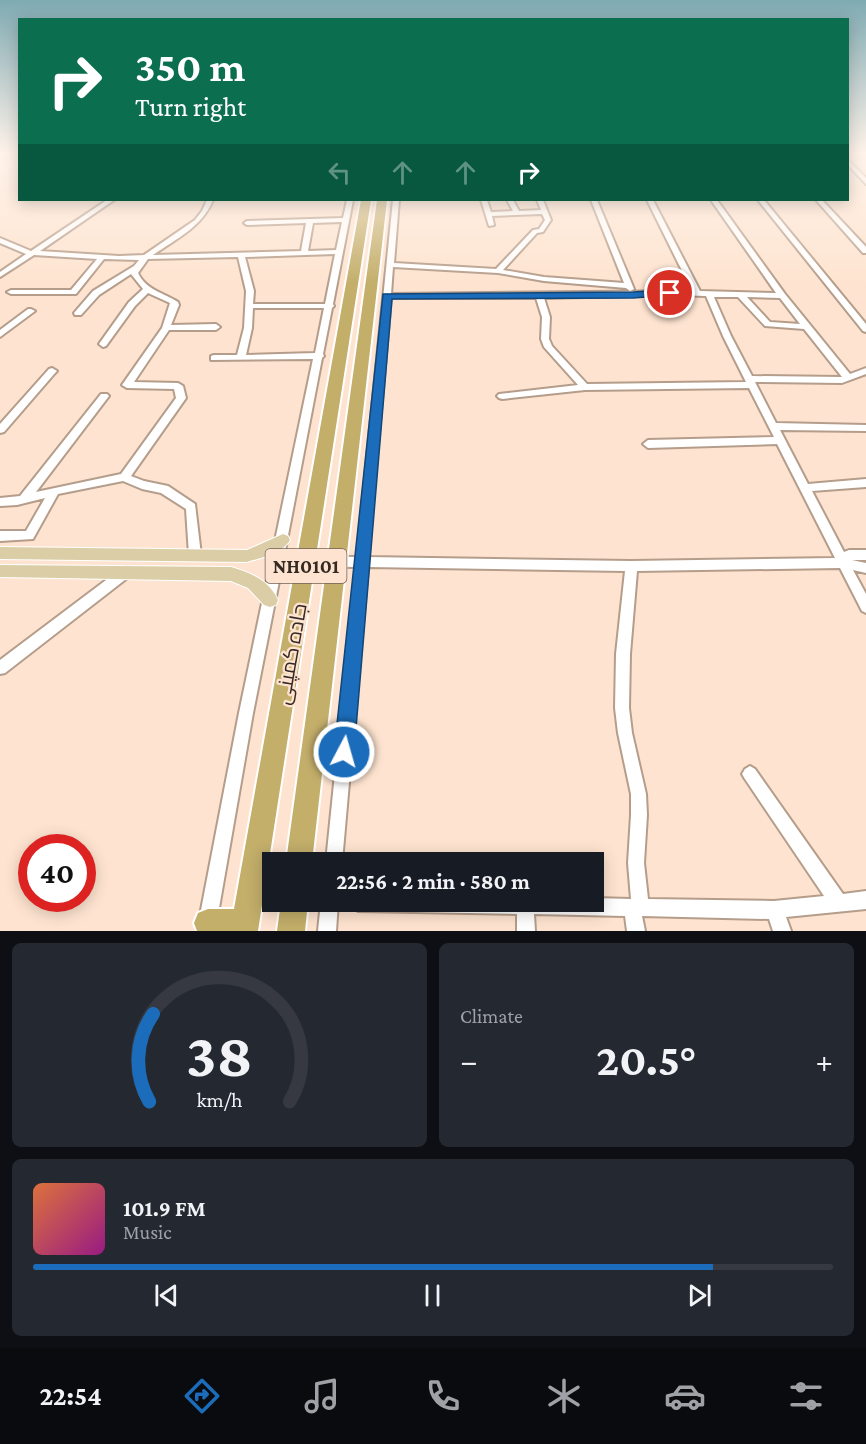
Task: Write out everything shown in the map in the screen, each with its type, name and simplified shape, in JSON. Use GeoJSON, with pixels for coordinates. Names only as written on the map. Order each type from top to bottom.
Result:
{"type":"FeatureCollection","features":[{"type":"Feature","properties":{"kind":"highway","name":"جاده کمپنی"},"geometry":{"type":"LineString","coordinates":[[244,927],[366,201]]}},
{"type":"Feature","properties":{"kind":"highway","name":"جاده کمپنی"},"geometry":{"type":"LineString","coordinates":[[300,852],[339,561],[382,201]]}},
{"type":"Feature","properties":{"kind":"highway"},"geometry":{"type":"LineString","coordinates":[[291,931],[294,912]]}},
{"type":"Feature","properties":{"kind":"highway"},"geometry":{"type":"LineString","coordinates":[[207,927],[244,927]]}},
{"type":"Feature","properties":{"kind":"main road"},"geometry":{"type":"LineString","coordinates":[[0,553],[247,555],[265,550],[283,540]]}},
{"type":"Feature","properties":{"kind":"main road"},"geometry":{"type":"LineString","coordinates":[[0,571],[231,574],[248,579],[260,586],[270,600]]}},
{"type":"Feature","properties":{"kind":"street"},"geometry":{"type":"LineString","coordinates":[[0,275],[109,201]]}},
{"type":"Feature","properties":{"kind":"street"},"geometry":{"type":"LineString","coordinates":[[78,313],[96,292],[135,268],[146,255],[172,241],[208,209],[210,201]]}},
{"type":"Feature","properties":{"kind":"street"},"geometry":{"type":"LineString","coordinates":[[207,927],[246,713],[279,561],[350,201]]}},
{"type":"Feature","properties":{"kind":"street"},"geometry":{"type":"LineString","coordinates":[[335,852],[389,265],[396,221],[396,201]]}},
{"type":"Feature","properties":{"kind":"street"},"geometry":{"type":"LineString","coordinates":[[484,201],[491,225]]}},
{"type":"Feature","properties":{"kind":"street"},"geometry":{"type":"LineString","coordinates":[[511,201],[517,213]]}},
{"type":"Feature","properties":{"kind":"street"},"geometry":{"type":"LineString","coordinates":[[498,271],[534,231],[541,231],[548,220],[540,201]]}},
{"type":"Feature","properties":{"kind":"street"},"geometry":{"type":"LineString","coordinates":[[594,201],[633,295]]}},
{"type":"Feature","properties":{"kind":"street"},"geometry":{"type":"LineString","coordinates":[[650,201],[697,294]]}},
{"type":"Feature","properties":{"kind":"street"},"geometry":{"type":"LineString","coordinates":[[715,201],[782,296],[848,378]]}},
{"type":"Feature","properties":{"kind":"street"},"geometry":{"type":"LineString","coordinates":[[762,201],[866,329]]}},
{"type":"Feature","properties":{"kind":"street"},"geometry":{"type":"LineString","coordinates":[[820,201],[866,251]]}},
{"type":"Feature","properties":{"kind":"street"},"geometry":{"type":"LineString","coordinates":[[488,214],[546,212]]}},
{"type":"Feature","properties":{"kind":"street"},"geometry":{"type":"LineString","coordinates":[[247,223],[346,220]]}},
{"type":"Feature","properties":{"kind":"street"},"geometry":{"type":"LineString","coordinates":[[304,252],[310,221]]}},
{"type":"Feature","properties":{"kind":"street"},"geometry":{"type":"LineString","coordinates":[[0,240],[30,253],[102,257],[340,252]]}},
{"type":"Feature","properties":{"kind":"street"},"geometry":{"type":"LineString","coordinates":[[241,358],[248,328],[250,291],[242,255]]}},
{"type":"Feature","properties":{"kind":"street"},"geometry":{"type":"LineString","coordinates":[[11,292],[73,292],[102,257]]}},
{"type":"Feature","properties":{"kind":"street"},"geometry":{"type":"LineString","coordinates":[[389,265],[498,271],[544,279],[629,286]]}},
{"type":"Feature","properties":{"kind":"street"},"geometry":{"type":"LineString","coordinates":[[124,477],[181,398],[178,386],[127,385],[166,328],[175,305],[174,302],[147,289],[135,277],[135,268]]}},
{"type":"Feature","properties":{"kind":"street"},"geometry":{"type":"LineString","coordinates":[[103,344],[132,304],[147,289]]}},
{"type":"Feature","properties":{"kind":"street"},"geometry":{"type":"LineString","coordinates":[[387,296],[697,294],[782,296]]}},
{"type":"Feature","properties":{"kind":"street"},"geometry":{"type":"LineString","coordinates":[[709,294],[727,336],[772,426],[866,607]]}},
{"type":"Feature","properties":{"kind":"street"},"geometry":{"type":"LineString","coordinates":[[740,295],[768,324],[806,327]]}},
{"type":"Feature","properties":{"kind":"street"},"geometry":{"type":"LineString","coordinates":[[539,296],[546,317],[545,339],[548,347],[585,387]]}},
{"type":"Feature","properties":{"kind":"street"},"geometry":{"type":"LineString","coordinates":[[249,306],[330,306]]}},
{"type":"Feature","properties":{"kind":"street"},"geometry":{"type":"LineString","coordinates":[[0,334],[31,311]]}},
{"type":"Feature","properties":{"kind":"street"},"geometry":{"type":"LineString","coordinates":[[166,328],[216,327]]}},
{"type":"Feature","properties":{"kind":"street"},"geometry":{"type":"LineString","coordinates":[[214,358],[320,356]]}},
{"type":"Feature","properties":{"kind":"street"},"geometry":{"type":"LineString","coordinates":[[0,430],[52,371]]}},
{"type":"Feature","properties":{"kind":"street"},"geometry":{"type":"LineString","coordinates":[[502,396],[585,387],[822,381],[848,378],[866,371]]}},
{"type":"Feature","properties":{"kind":"street"},"geometry":{"type":"LineString","coordinates":[[24,500],[104,396]]}},
{"type":"Feature","properties":{"kind":"street"},"geometry":{"type":"LineString","coordinates":[[772,426],[866,428]]}},
{"type":"Feature","properties":{"kind":"street"},"geometry":{"type":"LineString","coordinates":[[648,444],[780,440]]}},
{"type":"Feature","properties":{"kind":"street"},"geometry":{"type":"LineString","coordinates":[[0,502],[24,500],[54,490],[124,477],[142,485],[164,489],[190,507],[195,555]]}},
{"type":"Feature","properties":{"kind":"street"},"geometry":{"type":"LineString","coordinates":[[804,488],[866,483]]}},
{"type":"Feature","properties":{"kind":"street"},"geometry":{"type":"LineString","coordinates":[[0,536],[29,536],[54,490]]}},
{"type":"Feature","properties":{"kind":"street"},"geometry":{"type":"LineString","coordinates":[[842,563],[849,555],[866,555]]}},
{"type":"Feature","properties":{"kind":"street"},"geometry":{"type":"LineString","coordinates":[[279,561],[631,566],[842,563],[866,568]]}},
{"type":"Feature","properties":{"kind":"street"},"geometry":{"type":"LineString","coordinates":[[631,566],[628,611],[622,640],[622,707],[624,733],[637,776],[639,806],[636,931]]}},
{"type":"Feature","properties":{"kind":"street"},"geometry":{"type":"LineString","coordinates":[[0,668],[126,572]]}},
{"type":"Feature","properties":{"kind":"street"},"geometry":{"type":"LineString","coordinates":[[750,774],[838,902]]}},
{"type":"Feature","properties":{"kind":"street"},"geometry":{"type":"LineString","coordinates":[[604,906],[774,910],[866,900]]}},
{"type":"Feature","properties":{"kind":"street"},"geometry":{"type":"LineString","coordinates":[[774,910],[782,931]]}},
{"type":"Feature","properties":{"kind":"street"},"geometry":{"type":"LineString","coordinates":[[327,931],[329,912]]}},
{"type":"Feature","properties":{"kind":"street"},"geometry":{"type":"LineString","coordinates":[[525,912],[526,931]]}},
{"type":"Feature","properties":{"kind":"route"},"geometry":{"type":"LineString","coordinates":[[344,752],[387,296],[670,293]]}}]}
